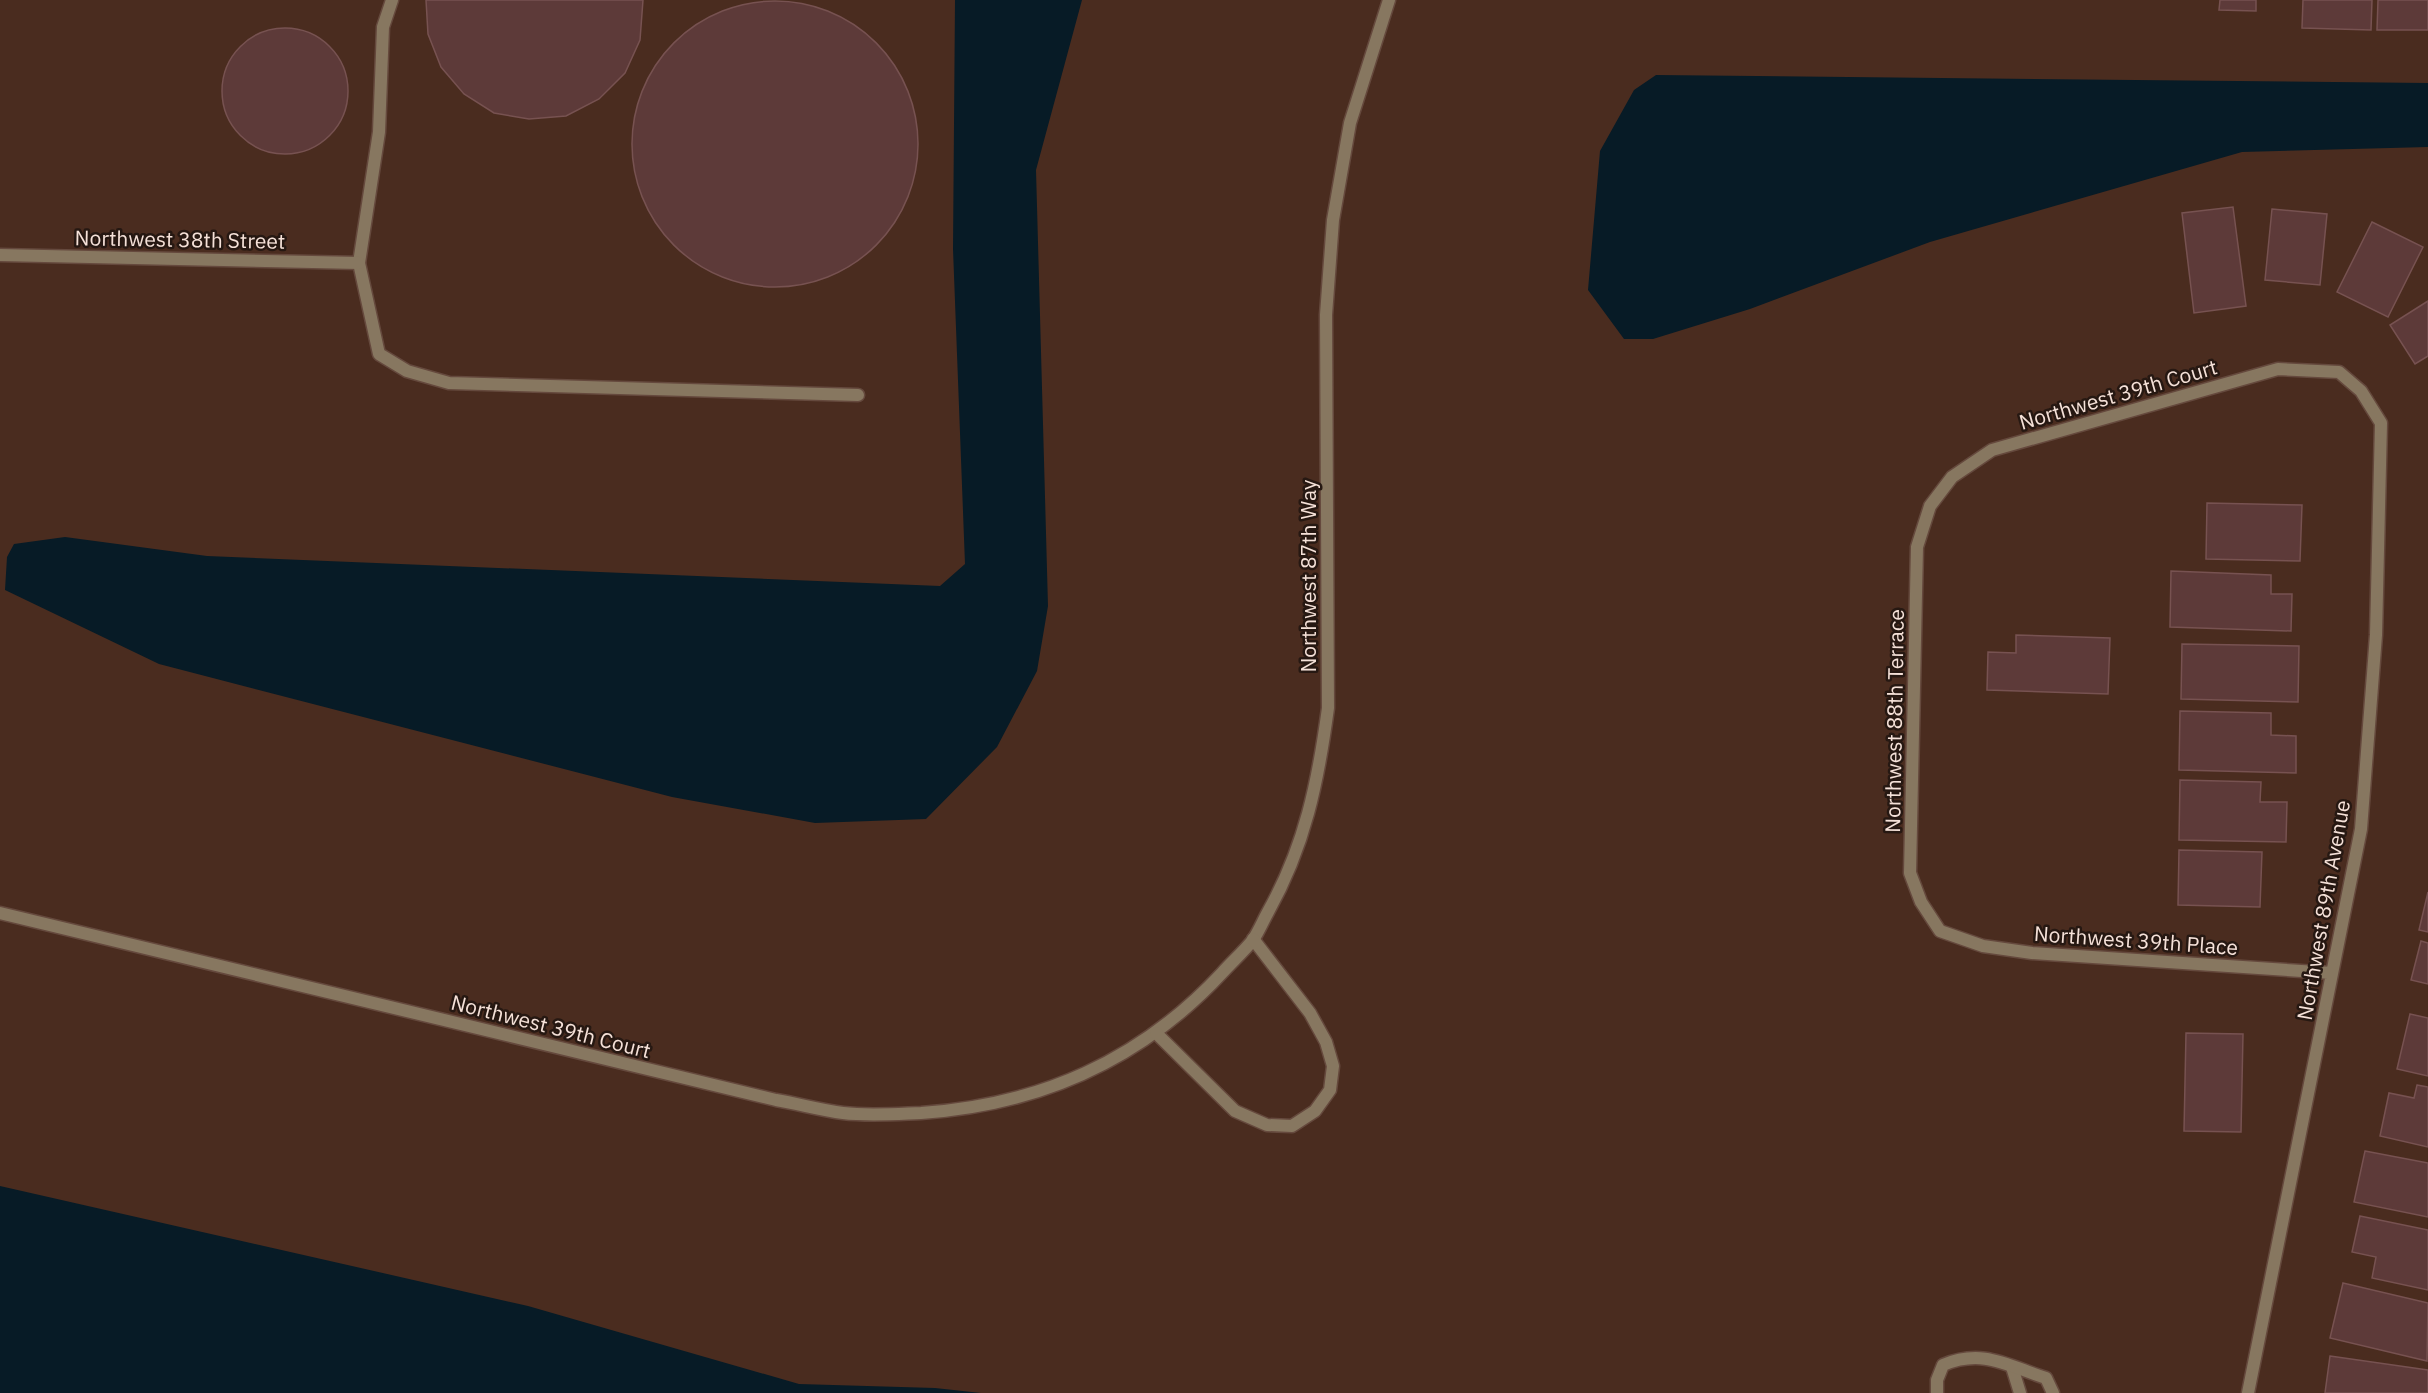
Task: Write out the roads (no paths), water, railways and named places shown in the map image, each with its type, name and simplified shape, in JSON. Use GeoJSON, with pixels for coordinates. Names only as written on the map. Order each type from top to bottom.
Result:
{"type":"FeatureCollection","features":[{"type":"Feature","properties":{"kind":"street"},"geometry":{"type":"LineString","coordinates":[[392,0],[383,27],[379,132],[359,263],[379,354],[407,371],[449,383],[858,395]]}},
{"type":"Feature","properties":{"kind":"street","name":"Northwest 87th Way"},"geometry":{"type":"LineString","coordinates":[[1095,1070],[1156,1033],[1207,988],[1253,939],[1278,895],[1303,835],[1320,771],[1328,708],[1326,315],[1333,219],[1350,123],[1389,0]]}},
{"type":"Feature","properties":{"kind":"street","name":"Northwest 38th Street"},"geometry":{"type":"LineString","coordinates":[[0,255],[359,263]]}},
{"type":"Feature","properties":{"kind":"street","name":"Northwest 39th Court"},"geometry":{"type":"LineString","coordinates":[[1930,506],[1952,477],[1992,450],[2278,369],[2339,372]]}},
{"type":"Feature","properties":{"kind":"street","name":"Northwest 89th Avenue"},"geometry":{"type":"LineString","coordinates":[[2248,1393],[2361,829],[2376,635],[2381,423],[2361,391],[2339,372]]}},
{"type":"Feature","properties":{"kind":"street","name":"Northwest 88th Terrace"},"geometry":{"type":"LineString","coordinates":[[1930,506],[1917,547],[1910,873],[1922,902],[1940,931]]}},
{"type":"Feature","properties":{"kind":"street","name":"Northwest 39th Court"},"geometry":{"type":"LineString","coordinates":[[0,913],[776,1100],[845,1113],[891,1114],[961,1110],[1026,1095],[1095,1070]]}},
{"type":"Feature","properties":{"kind":"street","name":"Northwest 39th Place"},"geometry":{"type":"LineString","coordinates":[[1940,931],[1983,946],[2032,953],[2332,973]]}},
{"type":"Feature","properties":{"kind":"street"},"geometry":{"type":"LineString","coordinates":[[1156,1033],[1235,1111],[1267,1125],[1292,1126],[1315,1111],[1330,1090],[1333,1066],[1326,1042],[1300,998],[1253,939]]}},
{"type":"Feature","properties":{"kind":"street"},"geometry":{"type":"LineString","coordinates":[[1937,1393],[1943,1365],[1958,1359],[1990,1358],[2046,1378],[2053,1393]]}},
{"type":"Feature","properties":{"kind":"street"},"geometry":{"type":"LineString","coordinates":[[2012,1367],[2020,1393]]}},
{"type":"Feature","properties":{"kind":"water"},"geometry":{"type":"Polygon","coordinates":[[[955,0],[1082,0],[1036,170],[1048,606],[1037,671],[997,747],[926,819],[815,823],[672,797],[159,664],[5,590],[7,557],[14,544],[65,537],[207,556],[940,586],[965,564],[953,249],[955,0]]]}},
{"type":"Feature","properties":{"kind":"water"},"geometry":{"type":"Polygon","coordinates":[[[1656,75],[2428,83],[2428,147],[2242,152],[1930,242],[1750,309],[1653,339],[1624,339],[1588,290],[1600,151],[1634,90],[1656,75]]]}},
{"type":"Feature","properties":{"kind":"water"},"geometry":{"type":"Polygon","coordinates":[[[0,1186],[528,1306],[799,1384],[935,1388],[981,1393],[0,1393],[0,1186]]]}}]}
